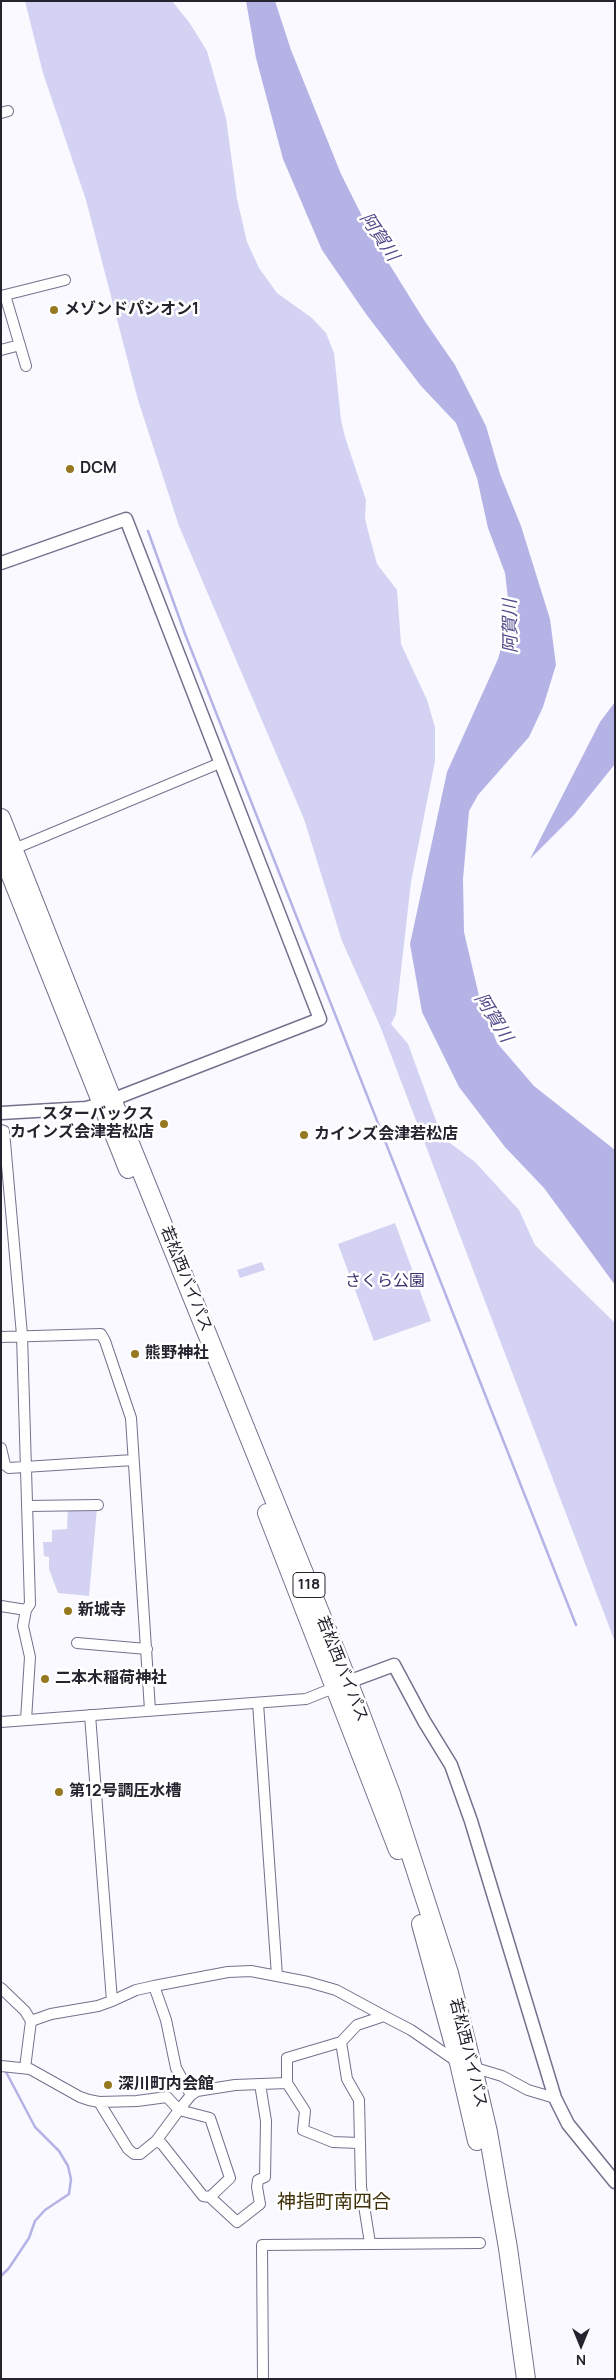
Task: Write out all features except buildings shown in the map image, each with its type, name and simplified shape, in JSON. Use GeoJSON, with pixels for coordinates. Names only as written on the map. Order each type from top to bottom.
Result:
{"type":"FeatureCollection","features":[{"type":"Feature","properties":{"kind":"highway","name":"若松西バイパス"},"geometry":{"type":"LineString","coordinates":[[1,818],[8,850],[180,1294],[342,1684],[397,1846],[466,2065],[497,2184],[514,2284],[526,2379]]}},
{"type":"Feature","properties":{"kind":"highway","name":"若松西バイパス"},"geometry":{"type":"LineString","coordinates":[[466,2065],[498,2255],[515,2379]]}},
{"type":"Feature","properties":{"kind":"street"},"geometry":{"type":"LineString","coordinates":[[26,366],[3,296],[65,280]]}},
{"type":"Feature","properties":{"kind":"street"},"geometry":{"type":"LineString","coordinates":[[1,350],[20,345]]}},
{"type":"Feature","properties":{"kind":"street"},"geometry":{"type":"LineString","coordinates":[[1,563],[126,519],[320,1020],[86,1108],[1,1113]]}},
{"type":"Feature","properties":{"kind":"street"},"geometry":{"type":"LineString","coordinates":[[8,850],[220,763]]}},
{"type":"Feature","properties":{"kind":"street"},"geometry":{"type":"LineString","coordinates":[[1,1130],[4,1131],[22,1335],[30,1604],[26,1610],[23,1626],[30,1657],[26,1720]]}},
{"type":"Feature","properties":{"kind":"street"},"geometry":{"type":"LineString","coordinates":[[1,1337],[101,1334],[131,1418],[150,1710]]}},
{"type":"Feature","properties":{"kind":"street"},"geometry":{"type":"LineString","coordinates":[[1,1448],[5,1468],[133,1460]]}},
{"type":"Feature","properties":{"kind":"street"},"geometry":{"type":"LineString","coordinates":[[28,1506],[98,1506]]}},
{"type":"Feature","properties":{"kind":"street"},"geometry":{"type":"LineString","coordinates":[[1,1606],[26,1610]]}},
{"type":"Feature","properties":{"kind":"street"},"geometry":{"type":"LineString","coordinates":[[77,1643],[146,1649]]}},
{"type":"Feature","properties":{"kind":"street"},"geometry":{"type":"LineString","coordinates":[[1,1722],[306,1699],[394,1664],[424,1721],[452,1765],[471,1821],[555,2098],[568,2124],[615,2182]]}},
{"type":"Feature","properties":{"kind":"street"},"geometry":{"type":"LineString","coordinates":[[258,1703],[277,1976]]}},
{"type":"Feature","properties":{"kind":"street"},"geometry":{"type":"LineString","coordinates":[[90,1716],[112,2001]]}},
{"type":"Feature","properties":{"kind":"street"},"geometry":{"type":"LineString","coordinates":[[31,2021],[51,2014],[98,2006],[136,1990],[228,1972],[251,1971],[336,1990],[411,2030],[466,2065],[502,2076],[528,2090],[555,2098]]}},
{"type":"Feature","properties":{"kind":"street"},"geometry":{"type":"LineString","coordinates":[[154,1986],[166,2020],[176,2068],[191,2095]]}},
{"type":"Feature","properties":{"kind":"street"},"geometry":{"type":"LineString","coordinates":[[1,1988],[25,2011],[31,2021],[25,2068]]}},
{"type":"Feature","properties":{"kind":"street"},"geometry":{"type":"LineString","coordinates":[[359,2143],[333,2142],[303,2130],[305,2111],[287,2083],[287,2058],[341,2042],[357,2025],[384,2016]]}},
{"type":"Feature","properties":{"kind":"street"},"geometry":{"type":"LineString","coordinates":[[341,2042],[349,2084],[359,2100],[361,2187],[370,2243]]}},
{"type":"Feature","properties":{"kind":"street"},"geometry":{"type":"LineString","coordinates":[[1,2066],[25,2068],[80,2097],[99,2102],[167,2097],[179,2110],[210,2118],[230,2178],[210,2197]]}},
{"type":"Feature","properties":{"kind":"street"},"geometry":{"type":"LineString","coordinates":[[99,2102],[128,2149],[134,2154],[140,2154],[156,2141],[191,2095],[197,2091],[235,2085],[287,2083]]}},
{"type":"Feature","properties":{"kind":"street"},"geometry":{"type":"LineString","coordinates":[[156,2141],[162,2144],[203,2196],[210,2197],[237,2222],[260,2204],[257,2187],[258,2180],[265,2177],[266,2142],[260,2084]]}},
{"type":"Feature","properties":{"kind":"street"},"geometry":{"type":"LineString","coordinates":[[263,2379],[262,2245],[480,2243]]}},
{"type":"Feature","properties":{"kind":"green space"},"geometry":{"type":"Polygon","coordinates":[[[25,1],[172,1],[189,22],[207,51],[226,118],[237,199],[247,242],[259,268],[277,293],[312,318],[326,333],[334,353],[341,420],[366,500],[365,518],[368,531],[377,564],[397,590],[401,644],[427,700],[435,727],[435,761],[411,882],[396,1014],[391,1024],[408,1044],[439,1129],[450,1143],[475,1162],[519,1210],[535,1245],[615,1323],[615,1642],[380,1026],[342,941],[304,819],[179,526],[138,400],[86,200],[43,73],[25,1]]]}},
{"type":"Feature","properties":{"kind":"green space","name":"さくら公園"},"geometry":{"type":"Polygon","coordinates":[[[395,1223],[431,1321],[374,1341],[338,1244],[395,1223]]]}},
{"type":"Feature","properties":{"kind":"green space"},"geometry":{"type":"Polygon","coordinates":[[[262,1262],[265,1270],[240,1278],[237,1270],[262,1262]]]}},
{"type":"Feature","properties":{"kind":"green space"},"geometry":{"type":"Polygon","coordinates":[[[68,1507],[97,1508],[89,1596],[58,1593],[49,1569],[49,1557],[44,1556],[43,1542],[52,1542],[52,1530],[67,1529],[68,1507]]]}},
{"type":"Feature","properties":{"kind":"water","name":"阿賀川"},"geometry":{"type":"Polygon","coordinates":[[[246,1],[275,1],[291,50],[341,174],[373,238],[424,320],[455,365],[486,426],[500,474],[521,526],[550,619],[556,665],[543,707],[529,737],[478,795],[469,811],[463,879],[464,932],[479,996],[497,1043],[534,1086],[615,1150],[615,1285],[544,1188],[505,1147],[459,1087],[422,1012],[410,944],[447,772],[498,659],[510,616],[505,573],[488,528],[477,478],[456,423],[421,386],[366,314],[322,250],[283,159],[256,58],[246,1]]]}},
{"type":"Feature","properties":{"kind":"water"},"geometry":{"type":"Polygon","coordinates":[[[615,702],[615,764],[574,815],[530,859],[600,722],[615,702]]]}},
{"type":"Feature","properties":{"kind":"waterway"},"geometry":{"type":"LineString","coordinates":[[148,531],[185,634],[576,1625]]}},
{"type":"Feature","properties":{"kind":"waterway"},"geometry":{"type":"LineString","coordinates":[[1,2276],[9,2268],[29,2238],[35,2221],[45,2210],[69,2194],[71,2179],[68,2166],[59,2151],[35,2127],[5,2070]]}},
{"type":"Feature","properties":{"kind":"place","name":"メゾンドパシオン1"},"geometry":{"type":"Point","coordinates":[54,310]}},
{"type":"Feature","properties":{"kind":"place","name":"DCM"},"geometry":{"type":"Point","coordinates":[70,469]}},
{"type":"Feature","properties":{"kind":"place","name":"スターバックス カインズ会津若松店"},"geometry":{"type":"Point","coordinates":[164,1124]}},
{"type":"Feature","properties":{"kind":"place","name":"カインズ会津若松店"},"geometry":{"type":"Point","coordinates":[304,1135]}},
{"type":"Feature","properties":{"kind":"place","name":"熊野神社"},"geometry":{"type":"Point","coordinates":[135,1354]}},
{"type":"Feature","properties":{"kind":"place","name":"新城寺"},"geometry":{"type":"Point","coordinates":[68,1611]}},
{"type":"Feature","properties":{"kind":"place","name":"二本木稲荷神社"},"geometry":{"type":"Point","coordinates":[45,1679]}},
{"type":"Feature","properties":{"kind":"place","name":"第12号調圧水槽"},"geometry":{"type":"Point","coordinates":[59,1792]}},
{"type":"Feature","properties":{"kind":"place","name":"深川町内会館"},"geometry":{"type":"Point","coordinates":[108,2085]}},
{"type":"Feature","properties":{"kind":"district","name":"神指町南四合"},"geometry":{"type":"Point","coordinates":[334,2203]}}]}
